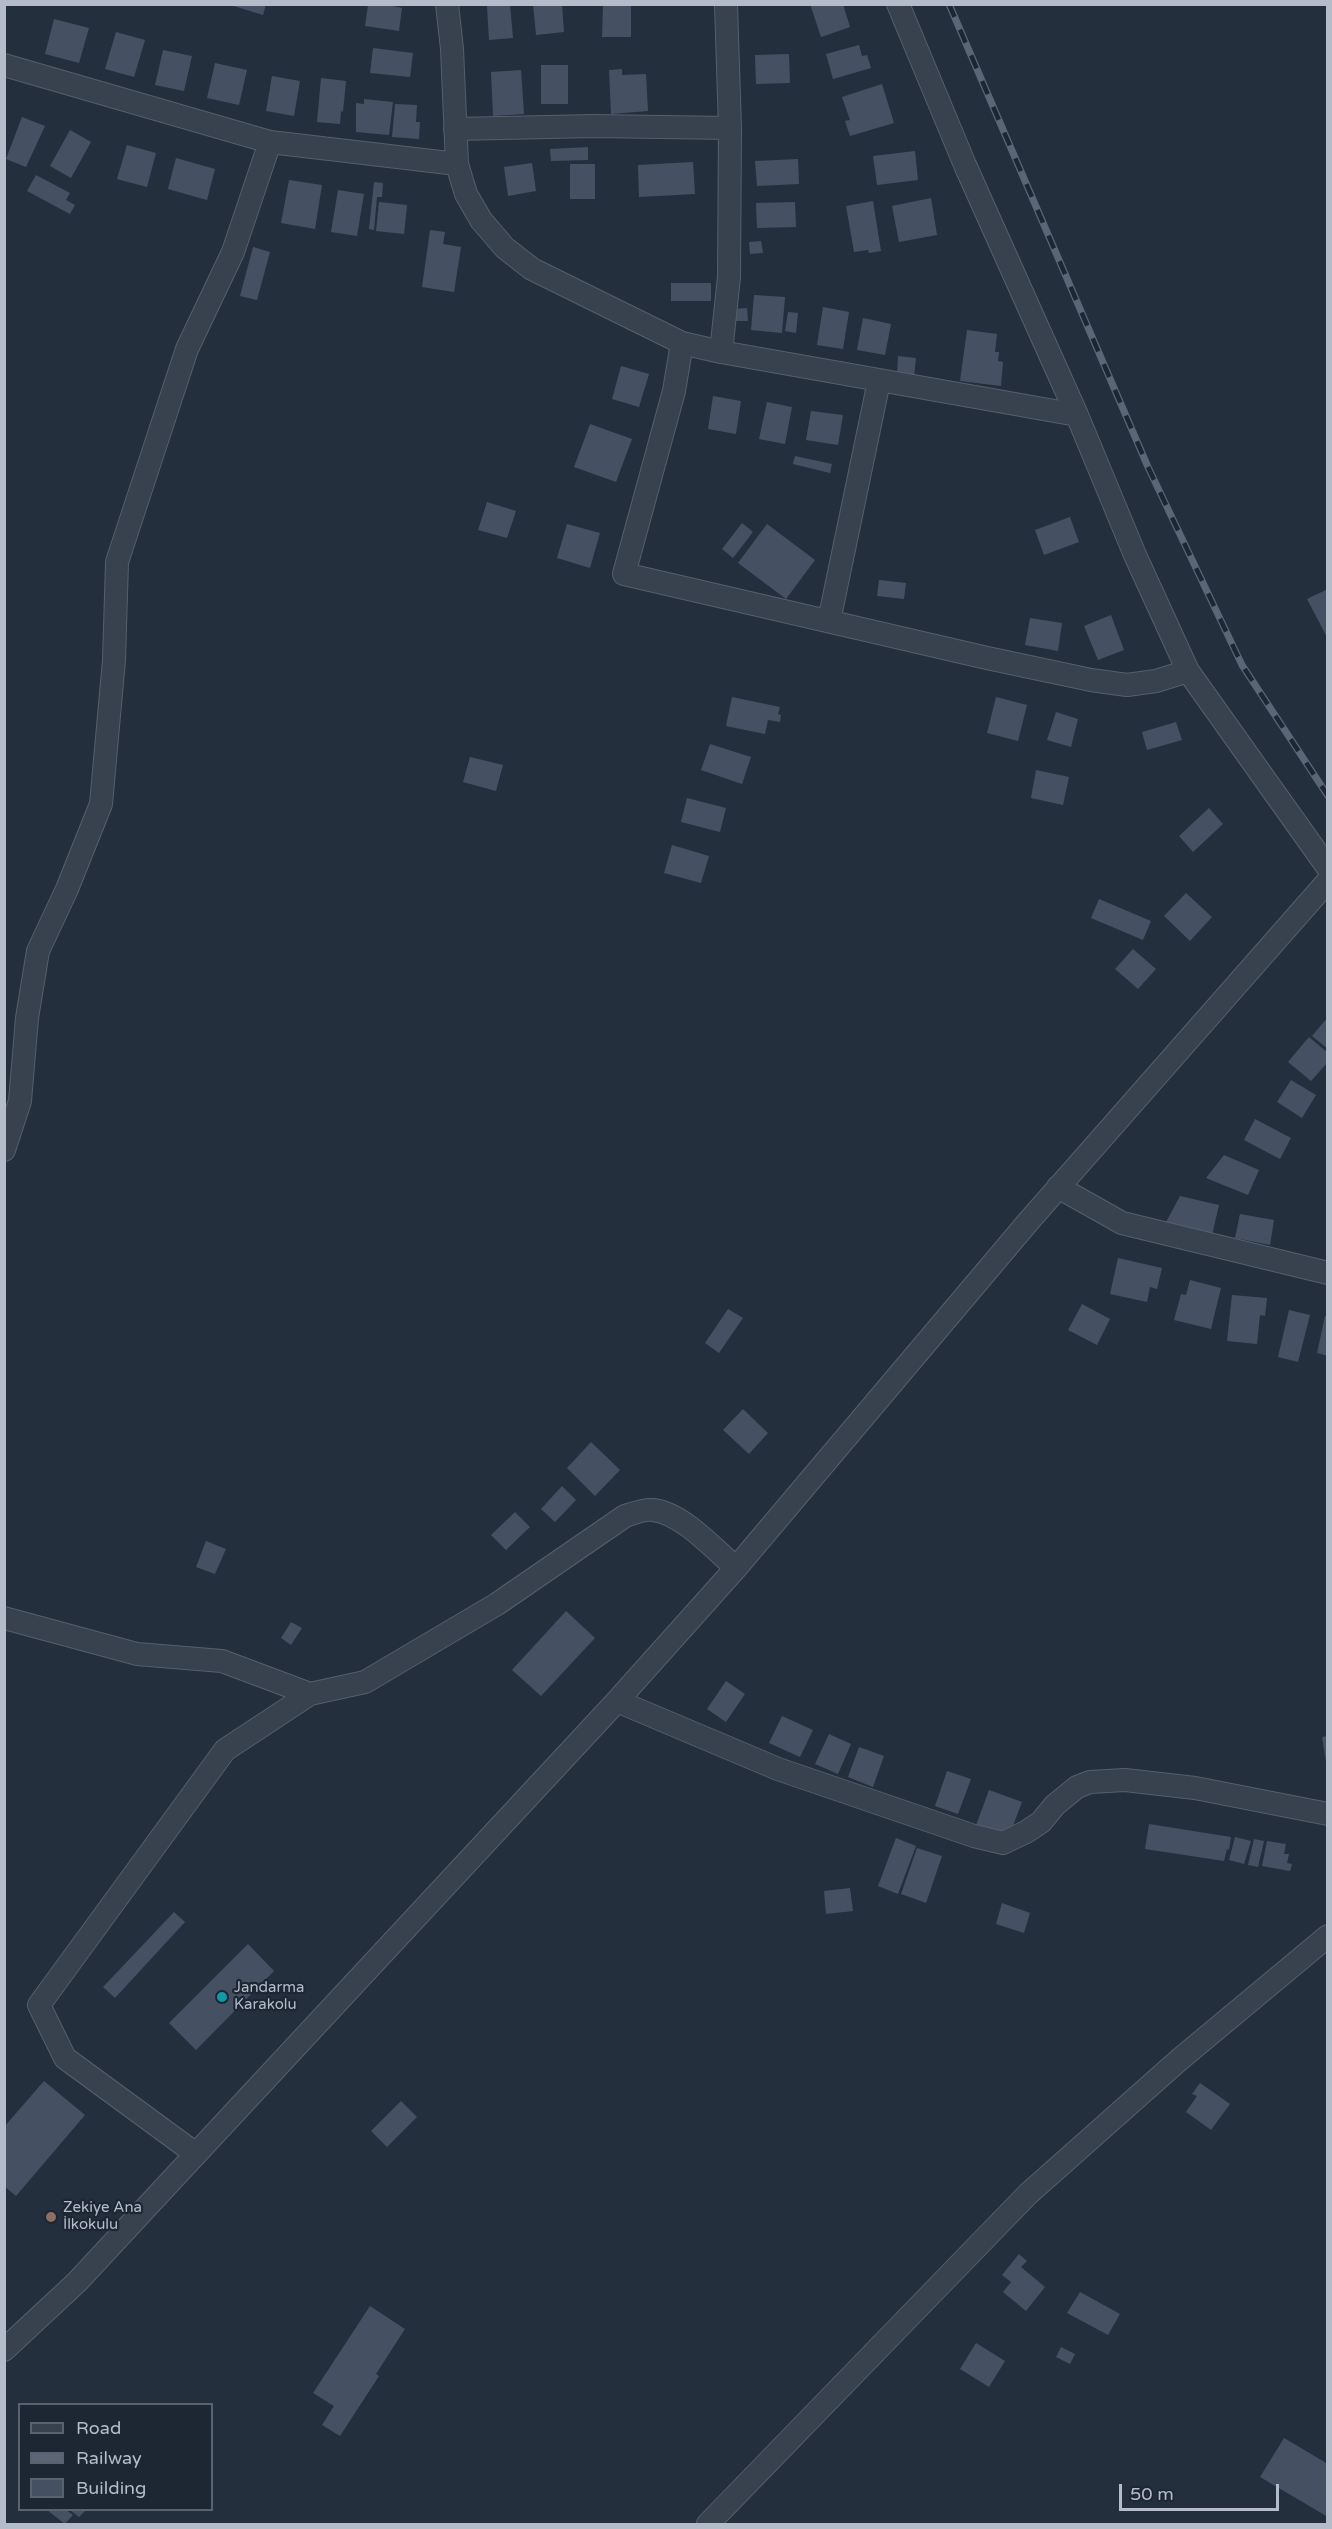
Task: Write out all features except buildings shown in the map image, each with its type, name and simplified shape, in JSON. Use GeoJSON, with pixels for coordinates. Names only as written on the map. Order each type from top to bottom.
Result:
{"type":"FeatureCollection","features":[{"type":"Feature","properties":{"kind":"street"},"geometry":{"type":"LineString","coordinates":[[447,4],[452,49],[457,164],[466,194],[481,220],[505,249],[532,269],[682,343],[879,381],[1077,415]]}},
{"type":"Feature","properties":{"kind":"street"},"geometry":{"type":"LineString","coordinates":[[721,352],[729,277],[730,128],[726,4]]}},
{"type":"Feature","properties":{"kind":"street"},"geometry":{"type":"LineString","coordinates":[[898,4],[965,165],[1188,671],[1328,868]]}},
{"type":"Feature","properties":{"kind":"street"},"geometry":{"type":"LineString","coordinates":[[4,65],[270,142],[457,164]]}},
{"type":"Feature","properties":{"kind":"street"},"geometry":{"type":"LineString","coordinates":[[455,129],[594,126],[730,128]]}},
{"type":"Feature","properties":{"kind":"street"},"geometry":{"type":"LineString","coordinates":[[4,1150],[20,1101],[27,1018],[38,951],[101,804],[114,660],[117,562],[187,350],[233,252],[270,142]]}},
{"type":"Feature","properties":{"kind":"street"},"geometry":{"type":"LineString","coordinates":[[682,343],[674,391],[624,574],[987,658],[1127,685],[1156,681],[1188,671]]}},
{"type":"Feature","properties":{"kind":"street"},"geometry":{"type":"LineString","coordinates":[[829,621],[879,381]]}},
{"type":"Feature","properties":{"kind":"street"},"geometry":{"type":"LineString","coordinates":[[4,2350],[77,2282],[617,1701],[736,1569],[1058,1187],[1328,880]]}},
{"type":"Feature","properties":{"kind":"street"},"geometry":{"type":"LineString","coordinates":[[1058,1187],[1122,1223],[1328,1273]]}},
{"type":"Feature","properties":{"kind":"street"},"geometry":{"type":"LineString","coordinates":[[196,2154],[65,2058],[39,2006],[225,1750],[310,1694],[365,1682],[497,1604],[625,1516],[650,1509],[668,1513],[736,1569]]}},
{"type":"Feature","properties":{"kind":"street"},"geometry":{"type":"LineString","coordinates":[[4,1618],[137,1654],[222,1661],[310,1694]]}},
{"type":"Feature","properties":{"kind":"street"},"geometry":{"type":"LineString","coordinates":[[617,1701],[778,1769],[974,1836],[1004,1843],[1041,1822],[1069,1793],[1090,1782],[1125,1780],[1195,1788],[1328,1814]]}},
{"type":"Feature","properties":{"kind":"street"},"geometry":{"type":"LineString","coordinates":[[708,2524],[1028,2194],[1179,2060],[1328,1936]]}},
{"type":"Feature","properties":{"kind":"railway"},"geometry":{"type":"LineString","coordinates":[[949,4],[1148,467],[1242,665],[1328,796]]}},
{"type":"Feature","properties":{"kind":"place","name":"Jandarma Karakolu"},"geometry":{"type":"Point","coordinates":[222,1997]}},
{"type":"Feature","properties":{"kind":"place","name":"Zekiye Ana İlkokulu"},"geometry":{"type":"Point","coordinates":[51,2217]}}]}
